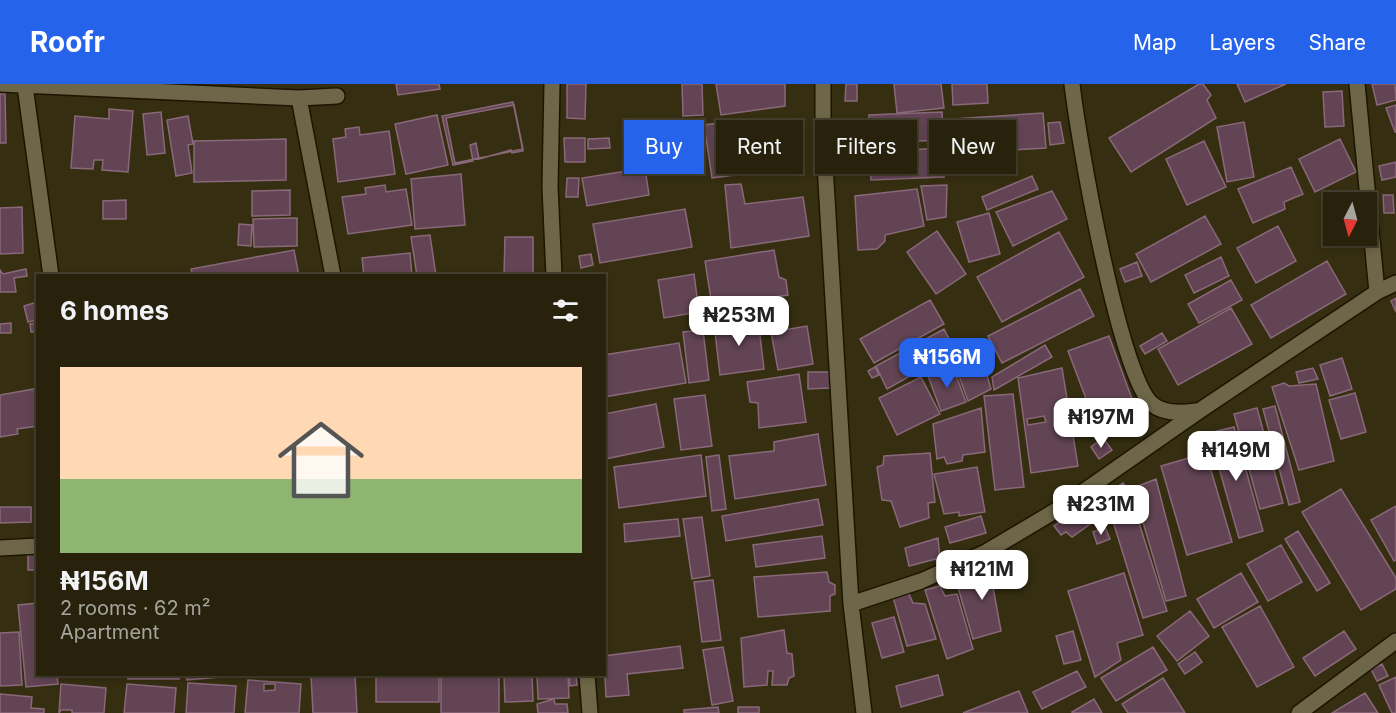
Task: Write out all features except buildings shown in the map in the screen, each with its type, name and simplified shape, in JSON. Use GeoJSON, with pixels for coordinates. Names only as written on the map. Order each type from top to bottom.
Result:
{"type":"FeatureCollection","features":[{"type":"Feature","properties":{"kind":"street"},"geometry":{"type":"LineString","coordinates":[[0,84],[299,98],[337,96]]}},
{"type":"Feature","properties":{"kind":"street"},"geometry":{"type":"LineString","coordinates":[[552,84],[549,187],[554,274]]}},
{"type":"Feature","properties":{"kind":"street"},"geometry":{"type":"LineString","coordinates":[[824,84],[823,131],[851,603],[864,713]]}},
{"type":"Feature","properties":{"kind":"street"},"geometry":{"type":"LineString","coordinates":[[1072,84],[1090,194],[1118,320],[1137,383],[1152,405],[1175,413],[1198,411]]}},
{"type":"Feature","properties":{"kind":"street"},"geometry":{"type":"LineString","coordinates":[[1357,84],[1377,292]]}},
{"type":"Feature","properties":{"kind":"street"},"geometry":{"type":"LineString","coordinates":[[25,86],[51,274]]}},
{"type":"Feature","properties":{"kind":"street"},"geometry":{"type":"LineString","coordinates":[[299,98],[333,274]]}},
{"type":"Feature","properties":{"kind":"street"},"geometry":{"type":"LineString","coordinates":[[851,603],[921,581],[986,552],[1060,508],[1198,411],[1377,292],[1396,283]]}},
{"type":"Feature","properties":{"kind":"street"},"geometry":{"type":"LineString","coordinates":[[0,548],[36,546]]}},
{"type":"Feature","properties":{"kind":"street"},"geometry":{"type":"LineString","coordinates":[[1299,713],[1396,640]]}},
{"type":"Feature","properties":{"kind":"street"},"geometry":{"type":"LineString","coordinates":[[587,676],[590,713]]}}]}
